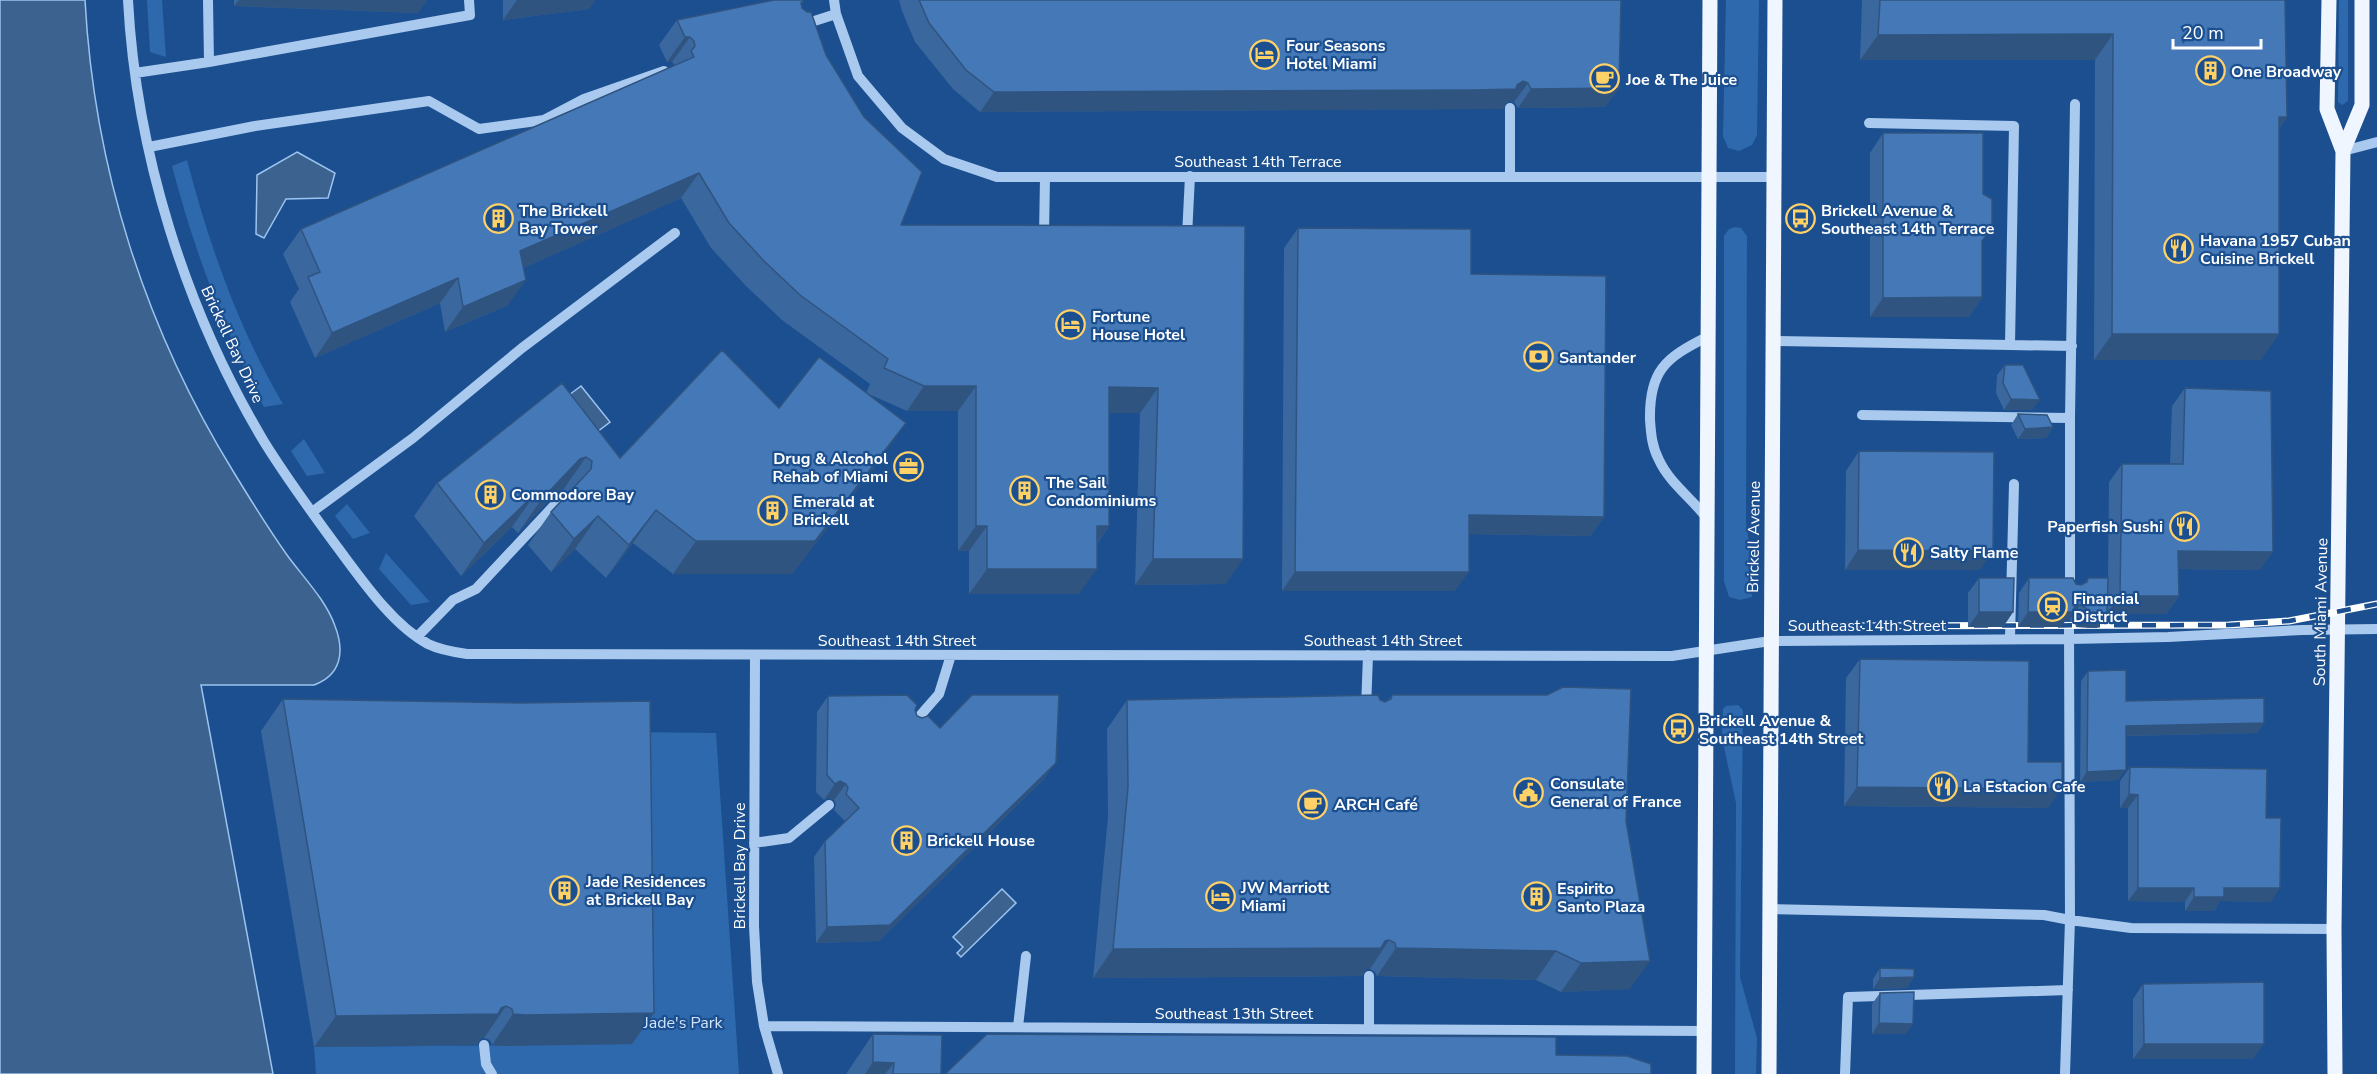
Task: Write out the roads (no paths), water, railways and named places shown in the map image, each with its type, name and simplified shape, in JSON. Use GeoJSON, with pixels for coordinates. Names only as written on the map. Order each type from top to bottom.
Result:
{"type":"FeatureCollection","features":[{"type":"Feature","properties":{"kind":"main road"},"geometry":{"type":"LineString","coordinates":[[1704,1074],[1710,0]]}},
{"type":"Feature","properties":{"kind":"main road","name":"Brickell Avenue"},"geometry":{"type":"LineString","coordinates":[[1769,1074],[1775,0]]}},
{"type":"Feature","properties":{"kind":"main road","name":"South Miami Avenue"},"geometry":{"type":"LineString","coordinates":[[2329,0],[2327,109],[2343,151],[2334,929],[2335,1074]]}},
{"type":"Feature","properties":{"kind":"main road","name":"South Miami Avenue"},"geometry":{"type":"LineString","coordinates":[[2343,151],[2362,105],[2362,0]]}},
{"type":"Feature","properties":{"kind":"street","name":"Brickell Bay Drive"},"geometry":{"type":"LineString","coordinates":[[128,0],[131,53],[150,147],[180,259],[214,344],[263,439],[312,512],[371,591],[417,637],[428,644]]}},
{"type":"Feature","properties":{"kind":"street"},"geometry":{"type":"LineString","coordinates":[[208,0],[209,62]]}},
{"type":"Feature","properties":{"kind":"street"},"geometry":{"type":"LineString","coordinates":[[135,73],[470,15],[469,0]]}},
{"type":"Feature","properties":{"kind":"street","name":"Southeast 14th Terrace"},"geometry":{"type":"LineString","coordinates":[[834,0],[836,14],[858,76],[902,128],[944,159],[997,177],[1709,175],[1774,177]]}},
{"type":"Feature","properties":{"kind":"street"},"geometry":{"type":"LineString","coordinates":[[791,30],[836,14]]}},
{"type":"Feature","properties":{"kind":"street"},"geometry":{"type":"LineString","coordinates":[[150,147],[255,126],[429,101],[479,129],[544,120],[584,99],[670,69]]}},
{"type":"Feature","properties":{"kind":"street"},"geometry":{"type":"LineString","coordinates":[[2070,593],[2075,104]]}},
{"type":"Feature","properties":{"kind":"street"},"geometry":{"type":"LineString","coordinates":[[1510,108],[1510,176]]}},
{"type":"Feature","properties":{"kind":"street"},"geometry":{"type":"LineString","coordinates":[[1869,123],[2014,126],[2010,345]]}},
{"type":"Feature","properties":{"kind":"street"},"geometry":{"type":"LineString","coordinates":[[2343,151],[2377,141]]}},
{"type":"Feature","properties":{"kind":"street"},"geometry":{"type":"LineString","coordinates":[[1176,236],[1188,236],[1190,176]]}},
{"type":"Feature","properties":{"kind":"street"},"geometry":{"type":"LineString","coordinates":[[1045,177],[1044,236],[1056,236]]}},
{"type":"Feature","properties":{"kind":"street"},"geometry":{"type":"LineString","coordinates":[[312,512],[413,438],[522,348],[675,233]]}},
{"type":"Feature","properties":{"kind":"street"},"geometry":{"type":"LineString","coordinates":[[1706,517],[1669,477],[1659,460],[1651,439],[1649,398],[1654,381],[1666,362],[1686,348],[1707,338]]}},
{"type":"Feature","properties":{"kind":"street"},"geometry":{"type":"LineString","coordinates":[[1773,341],[2072,346]]}},
{"type":"Feature","properties":{"kind":"street"},"geometry":{"type":"LineString","coordinates":[[1862,415],[2070,418]]}},
{"type":"Feature","properties":{"kind":"street"},"geometry":{"type":"LineString","coordinates":[[2010,638],[2014,484]]}},
{"type":"Feature","properties":{"kind":"street"},"geometry":{"type":"LineString","coordinates":[[417,637],[453,600],[476,589],[562,498]]}},
{"type":"Feature","properties":{"kind":"street","name":"Southeast 14th Street"},"geometry":{"type":"LineString","coordinates":[[428,644],[467,654],[1672,656],[1770,640],[2010,638],[2070,633],[2377,629]]}},
{"type":"Feature","properties":{"kind":"street"},"geometry":{"type":"LineString","coordinates":[[2065,1074],[2070,920],[2070,633]]}},
{"type":"Feature","properties":{"kind":"street"},"geometry":{"type":"LineString","coordinates":[[911,727],[939,694],[951,654]]}},
{"type":"Feature","properties":{"kind":"street","name":"Brickell Bay Drive"},"geometry":{"type":"LineString","coordinates":[[755,655],[754,843],[757,982],[764,1026],[778,1074]]}},
{"type":"Feature","properties":{"kind":"street"},"geometry":{"type":"LineString","coordinates":[[1365,723],[1368,697],[1368,655]]}},
{"type":"Feature","properties":{"kind":"street"},"geometry":{"type":"LineString","coordinates":[[754,843],[789,838],[829,805]]}},
{"type":"Feature","properties":{"kind":"street"},"geometry":{"type":"LineString","coordinates":[[1770,909],[2044,915],[2132,928],[2334,929]]}},
{"type":"Feature","properties":{"kind":"street"},"geometry":{"type":"LineString","coordinates":[[1018,1026],[1026,956]]}},
{"type":"Feature","properties":{"kind":"street"},"geometry":{"type":"LineString","coordinates":[[1369,1029],[1370,976]]}},
{"type":"Feature","properties":{"kind":"street"},"geometry":{"type":"LineString","coordinates":[[1845,1074],[1848,997],[2068,990]]}},
{"type":"Feature","properties":{"kind":"street","name":"Southeast 13th Street"},"geometry":{"type":"LineString","coordinates":[[764,1026],[1704,1031]]}},
{"type":"Feature","properties":{"kind":"street"},"geometry":{"type":"LineString","coordinates":[[484,1045],[486,1064],[492,1074]]}},
{"type":"Feature","properties":{"kind":"railway"},"geometry":{"type":"LineString","coordinates":[[1806,626],[2229,625],[2289,621],[2377,604]]}},
{"type":"Feature","properties":{"kind":"place","name":"Four Seasons Hotel Miami"},"geometry":{"type":"Point","coordinates":[1265,54]}},
{"type":"Feature","properties":{"kind":"place","name":"One Broadway"},"geometry":{"type":"Point","coordinates":[2210,71]}},
{"type":"Feature","properties":{"kind":"place","name":"Joe & The Juice"},"geometry":{"type":"Point","coordinates":[1605,79]}},
{"type":"Feature","properties":{"kind":"place","name":"The Brickell Bay Tower"},"geometry":{"type":"Point","coordinates":[498,219]}},
{"type":"Feature","properties":{"kind":"place","name":"Brickell Avenue & Southeast 14th Terrace"},"geometry":{"type":"Point","coordinates":[1800,219]}},
{"type":"Feature","properties":{"kind":"place","name":"Havana 1957 Cuban Cuisine Brickell"},"geometry":{"type":"Point","coordinates":[2179,249]}},
{"type":"Feature","properties":{"kind":"place","name":"Fortune House Hotel"},"geometry":{"type":"Point","coordinates":[1071,325]}},
{"type":"Feature","properties":{"kind":"place","name":"Santander"},"geometry":{"type":"Point","coordinates":[1538,357]}},
{"type":"Feature","properties":{"kind":"place","name":"Drug & Alcohol Rehab of Miami"},"geometry":{"type":"Point","coordinates":[909,467]}},
{"type":"Feature","properties":{"kind":"place","name":"The Sail Condominiums"},"geometry":{"type":"Point","coordinates":[1025,491]}},
{"type":"Feature","properties":{"kind":"place","name":"Commodore Bay"},"geometry":{"type":"Point","coordinates":[490,494]}},
{"type":"Feature","properties":{"kind":"place","name":"Emerald at Brickell"},"geometry":{"type":"Point","coordinates":[772,510]}},
{"type":"Feature","properties":{"kind":"place","name":"Paperfish Sushi"},"geometry":{"type":"Point","coordinates":[2184,526]}},
{"type":"Feature","properties":{"kind":"place","name":"Salty Flame"},"geometry":{"type":"Point","coordinates":[1909,552]}},
{"type":"Feature","properties":{"kind":"place","name":"Financial District"},"geometry":{"type":"Point","coordinates":[2052,607]}},
{"type":"Feature","properties":{"kind":"place","name":"Brickell Avenue & Southeast 14th Street"},"geometry":{"type":"Point","coordinates":[1678,729]}},
{"type":"Feature","properties":{"kind":"place","name":"La Estacion Cafe"},"geometry":{"type":"Point","coordinates":[1942,786]}},
{"type":"Feature","properties":{"kind":"place","name":"Consulate General of France"},"geometry":{"type":"Point","coordinates":[1529,792]}},
{"type":"Feature","properties":{"kind":"place","name":"ARCH Café"},"geometry":{"type":"Point","coordinates":[1313,804]}},
{"type":"Feature","properties":{"kind":"place","name":"Brickell House"},"geometry":{"type":"Point","coordinates":[906,840]}},
{"type":"Feature","properties":{"kind":"place","name":"Jade Residences at Brickell Bay"},"geometry":{"type":"Point","coordinates":[565,890]}},
{"type":"Feature","properties":{"kind":"place","name":"JW Marriott Miami"},"geometry":{"type":"Point","coordinates":[1220,896]}},
{"type":"Feature","properties":{"kind":"place","name":"Espirito Santo Plaza"},"geometry":{"type":"Point","coordinates":[1536,897]}},
{"type":"Feature","properties":{"kind":"park label","name":"Jade's Park"},"geometry":{"type":"Point","coordinates":[683,1022]}}]}
